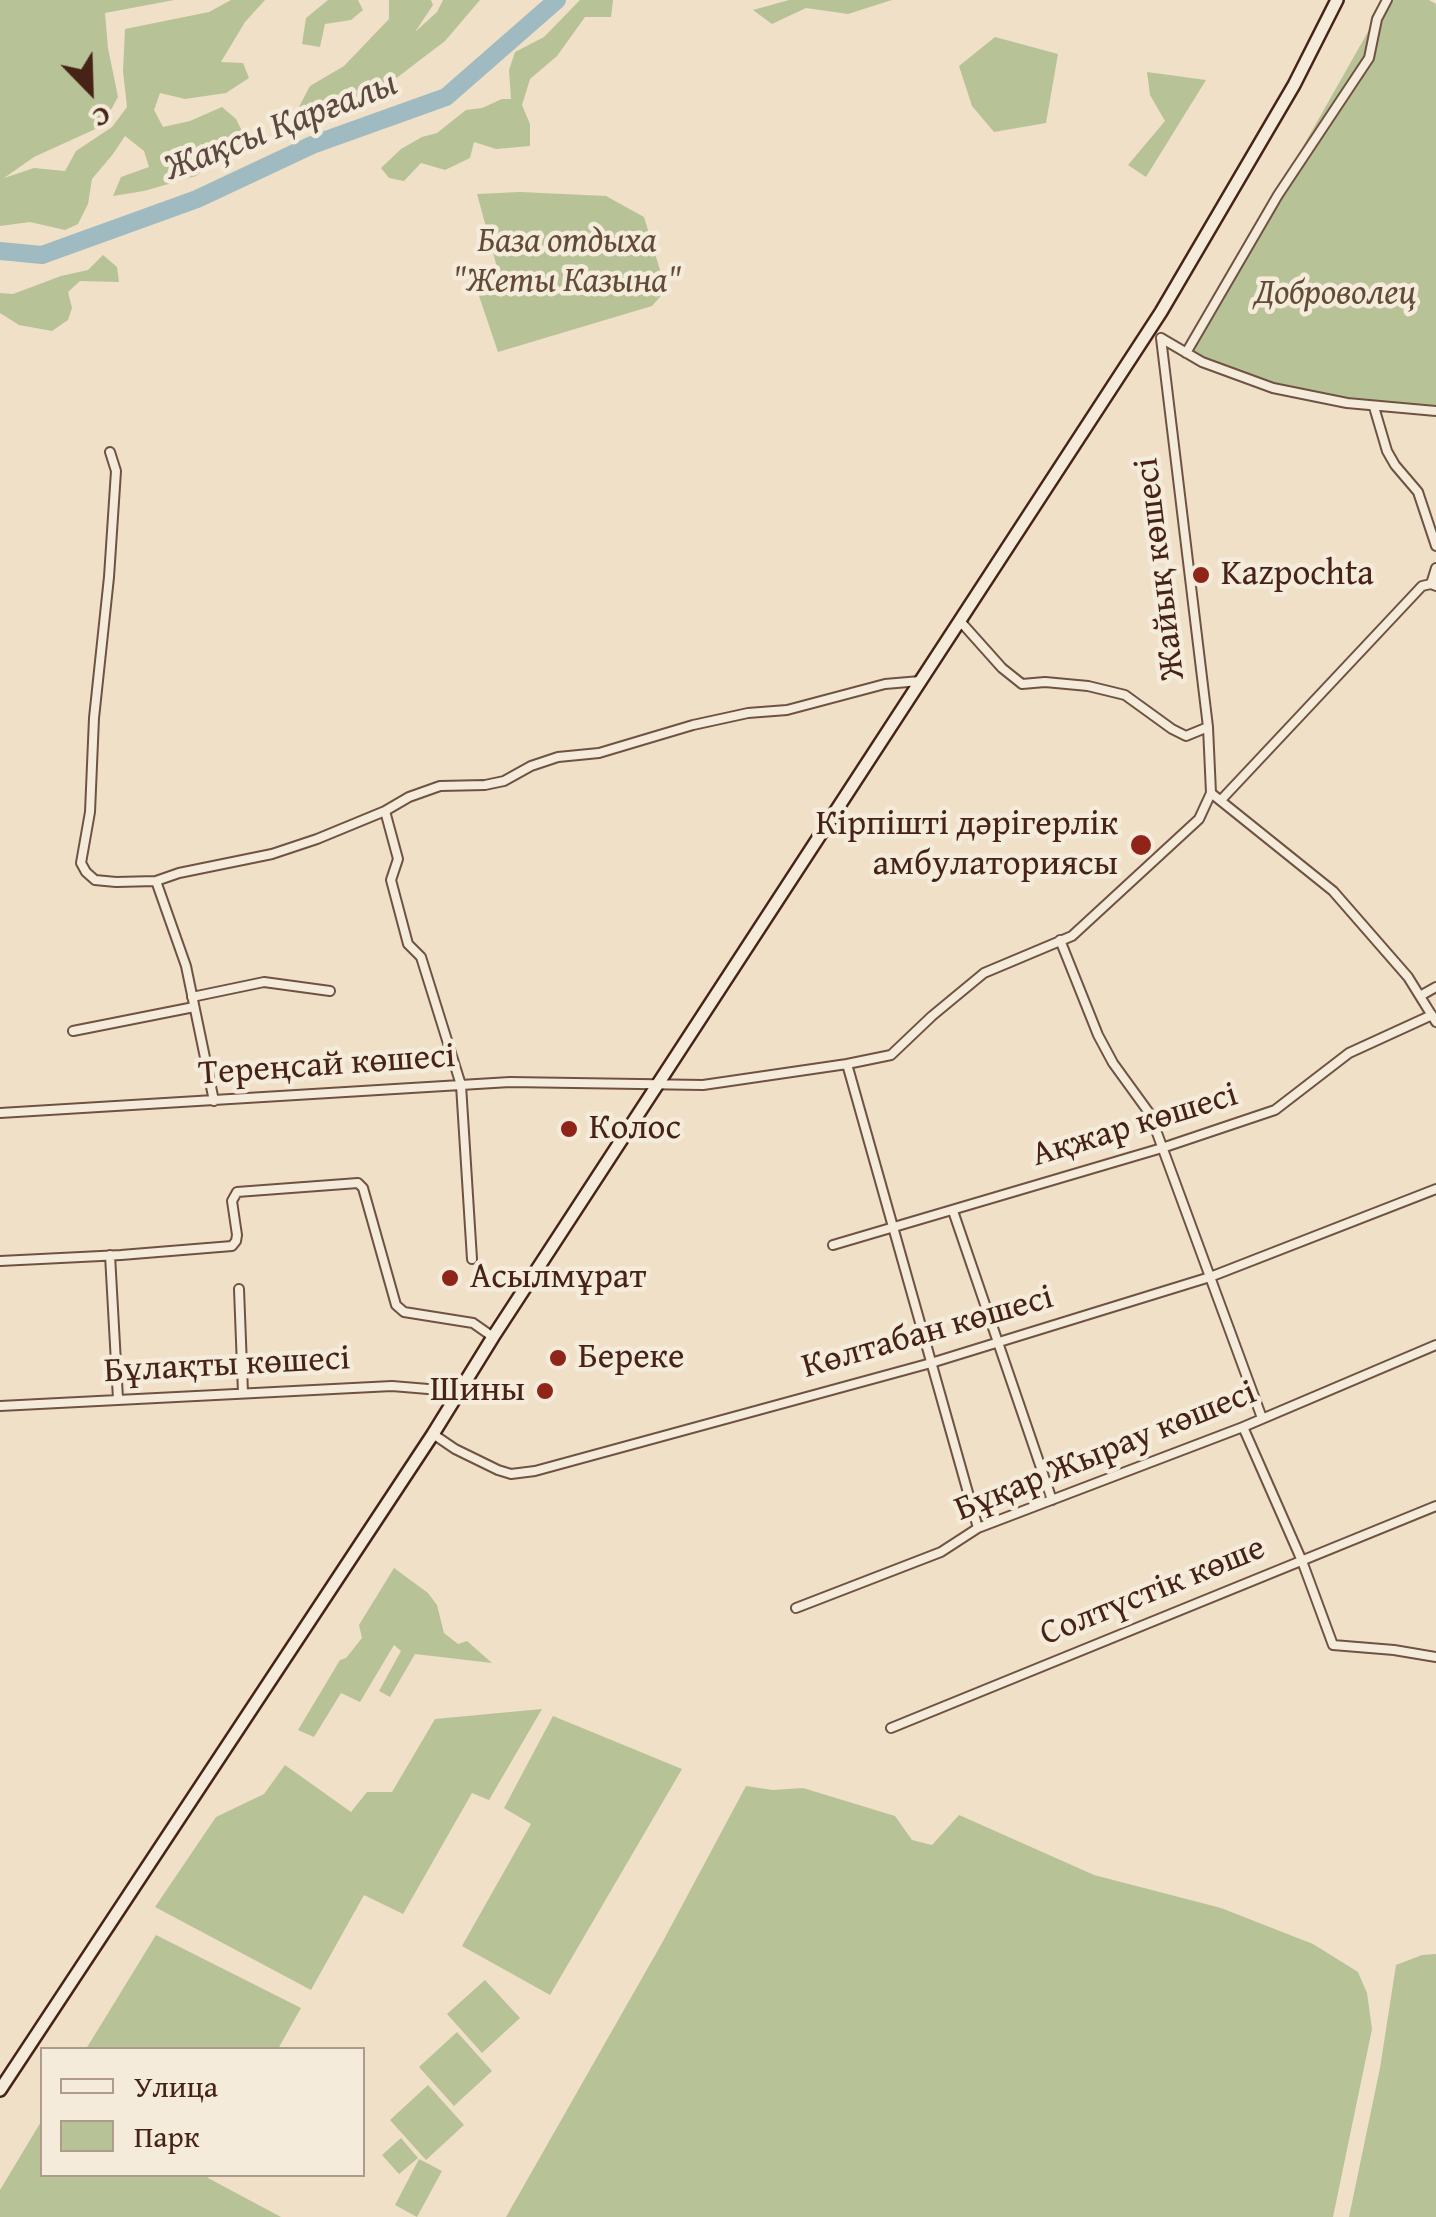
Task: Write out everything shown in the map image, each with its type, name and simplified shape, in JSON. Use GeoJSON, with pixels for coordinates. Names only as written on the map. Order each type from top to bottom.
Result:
{"type":"FeatureCollection","features":[{"type":"Feature","properties":{"kind":"main road"},"geometry":{"type":"LineString","coordinates":[[0,2090],[434,1434],[493,1337],[1151,327],[1238,185],[1337,0]]}},
{"type":"Feature","properties":{"kind":"street"},"geometry":{"type":"LineString","coordinates":[[1186,353],[1278,195],[1369,58],[1377,19],[1387,0]]}},
{"type":"Feature","properties":{"kind":"street"},"geometry":{"type":"LineString","coordinates":[[1151,327],[1161,338],[1202,362],[1272,388],[1374,406],[1436,411]]}},
{"type":"Feature","properties":{"kind":"street","name":"Жайық көшесі"},"geometry":{"type":"LineString","coordinates":[[1161,338],[1208,727],[1212,792]]}},
{"type":"Feature","properties":{"kind":"street"},"geometry":{"type":"LineString","coordinates":[[1374,406],[1388,451],[1418,492],[1436,546]]}},
{"type":"Feature","properties":{"kind":"street"},"geometry":{"type":"LineString","coordinates":[[110,452],[116,472],[110,577],[94,718],[90,812],[81,863],[95,880],[156,881],[272,854],[317,840],[440,786],[504,781],[558,756],[599,753],[692,725],[748,713],[787,710],[885,684],[920,681]]}},
{"type":"Feature","properties":{"kind":"street"},"geometry":{"type":"LineString","coordinates":[[1221,800],[1422,586],[1434,585],[1436,568]]}},
{"type":"Feature","properties":{"kind":"street"},"geometry":{"type":"LineString","coordinates":[[960,621],[1002,668],[1022,684],[1088,686],[1124,695],[1186,736],[1208,727]]}},
{"type":"Feature","properties":{"kind":"street"},"geometry":{"type":"LineString","coordinates":[[1212,792],[1332,891],[1408,977],[1434,1018]]}},
{"type":"Feature","properties":{"kind":"street","name":"Тереңсай көшесі"},"geometry":{"type":"LineString","coordinates":[[0,1113],[510,1082],[703,1085],[891,1055],[984,972],[1072,936],[1199,819],[1212,792]]}},
{"type":"Feature","properties":{"kind":"street"},"geometry":{"type":"LineString","coordinates":[[384,812],[398,859],[391,880],[408,944],[421,957],[461,1085],[472,1259]]}},
{"type":"Feature","properties":{"kind":"street"},"geometry":{"type":"LineString","coordinates":[[156,881],[186,966],[214,1102]]}},
{"type":"Feature","properties":{"kind":"street"},"geometry":{"type":"LineString","coordinates":[[1060,940],[1098,1035],[1150,1114],[1262,1418]]}},
{"type":"Feature","properties":{"kind":"street"},"geometry":{"type":"LineString","coordinates":[[73,1031],[264,982],[330,991]]}},
{"type":"Feature","properties":{"kind":"street"},"geometry":{"type":"LineString","coordinates":[[1420,996],[1436,987]]}},
{"type":"Feature","properties":{"kind":"street","name":"Ақжар көшесі"},"geometry":{"type":"LineString","coordinates":[[834,1245],[1162,1148],[1276,1110],[1349,1053],[1434,1018]]}},
{"type":"Feature","properties":{"kind":"street"},"geometry":{"type":"LineString","coordinates":[[847,1064],[978,1528]]}},
{"type":"Feature","properties":{"kind":"street"},"geometry":{"type":"LineString","coordinates":[[0,1261],[232,1246],[237,1235],[232,1201],[237,1192],[358,1183],[362,1185],[396,1305],[404,1312],[473,1324],[493,1337]]}},
{"type":"Feature","properties":{"kind":"street","name":"Көлтабан көшесі"},"geometry":{"type":"LineString","coordinates":[[434,1434],[498,1470],[511,1474],[534,1472],[931,1363],[1210,1277],[1436,1189]]}},
{"type":"Feature","properties":{"kind":"street"},"geometry":{"type":"LineString","coordinates":[[953,1210],[1052,1500]]}},
{"type":"Feature","properties":{"kind":"street"},"geometry":{"type":"LineString","coordinates":[[110,1256],[118,1399]]}},
{"type":"Feature","properties":{"kind":"street"},"geometry":{"type":"LineString","coordinates":[[239,1289],[243,1393]]}},
{"type":"Feature","properties":{"kind":"street","name":"Бұқар Жырау көшесі"},"geometry":{"type":"LineString","coordinates":[[796,1608],[941,1552],[978,1528],[1243,1427],[1436,1345]]}},
{"type":"Feature","properties":{"kind":"street","name":"Бұлақты көшесі"},"geometry":{"type":"LineString","coordinates":[[0,1406],[392,1386],[440,1390],[454,1400]]}},
{"type":"Feature","properties":{"kind":"street"},"geometry":{"type":"LineString","coordinates":[[1243,1427],[1302,1561],[1332,1645],[1436,1657]]}},
{"type":"Feature","properties":{"kind":"street","name":"Солтүстік көше"},"geometry":{"type":"LineString","coordinates":[[891,1728],[1436,1506]]}},
{"type":"Feature","properties":{"kind":"green space"},"geometry":{"type":"Polygon","coordinates":[[[0,0],[174,0],[105,13],[118,97],[102,126],[34,157],[4,178],[34,168],[65,171],[76,151],[112,127],[127,107],[123,71],[125,29],[209,12],[231,0],[265,0],[245,22],[221,62],[243,63],[249,78],[226,93],[185,99],[160,93],[154,110],[163,127],[222,107],[236,119],[246,139],[196,176],[113,196],[121,177],[149,167],[144,151],[125,136],[92,179],[88,204],[78,224],[65,230],[30,222],[0,226],[0,0]]]}},
{"type":"Feature","properties":{"kind":"green space"},"geometry":{"type":"Polygon","coordinates":[[[328,0],[358,0],[363,10],[351,20],[325,24],[320,47],[302,44],[306,18],[328,0]]]}},
{"type":"Feature","properties":{"kind":"green space"},"geometry":{"type":"Polygon","coordinates":[[[389,0],[431,0],[433,5],[415,32],[437,12],[443,0],[480,0],[445,41],[365,102],[329,120],[292,120],[310,86],[344,66],[389,19],[389,0]]]}},
{"type":"Feature","properties":{"kind":"green space"},"geometry":{"type":"Polygon","coordinates":[[[580,0],[613,0],[611,17],[585,17],[557,56],[530,79],[522,105],[530,124],[530,146],[496,149],[474,142],[470,158],[445,170],[421,163],[404,181],[389,178],[381,168],[401,149],[437,133],[466,110],[511,99],[509,70],[515,52],[544,37],[580,0]]]}},
{"type":"Feature","properties":{"kind":"green space"},"geometry":{"type":"Polygon","coordinates":[[[789,0],[892,0],[848,14],[806,8],[772,24],[753,10],[789,0]]]}},
{"type":"Feature","properties":{"kind":"green space","name":"Доброволец"},"geometry":{"type":"Polygon","coordinates":[[[1386,0],[1429,0],[1436,4],[1436,407],[1347,403],[1239,376],[1186,353],[1386,0]]]}},
{"type":"Feature","properties":{"kind":"green space"},"geometry":{"type":"Polygon","coordinates":[[[995,37],[1058,54],[1046,123],[994,132],[972,106],[959,66],[995,37]]]}},
{"type":"Feature","properties":{"kind":"green space"},"geometry":{"type":"Polygon","coordinates":[[[1147,72],[1206,80],[1146,177],[1128,165],[1165,121],[1150,95],[1147,72]]]}},
{"type":"Feature","properties":{"kind":"green space","name":"База отдыха \"Жеты Казына\""},"geometry":{"type":"Polygon","coordinates":[[[477,194],[606,196],[644,217],[666,290],[652,306],[498,352],[477,290],[501,282],[477,194]]]}},
{"type":"Feature","properties":{"kind":"green space"},"geometry":{"type":"Polygon","coordinates":[[[103,255],[117,267],[119,282],[80,281],[68,292],[72,308],[68,320],[52,331],[19,325],[0,313],[0,293],[13,294],[88,270],[103,255]]]}},
{"type":"Feature","properties":{"kind":"green space"},"geometry":{"type":"Polygon","coordinates":[[[394,1568],[428,1593],[437,1605],[444,1633],[458,1644],[467,1641],[492,1663],[415,1654],[390,1697],[379,1691],[401,1651],[394,1645],[360,1702],[341,1693],[314,1737],[298,1730],[340,1660],[362,1638],[359,1625],[394,1568]]]}},
{"type":"Feature","properties":{"kind":"green space"},"geometry":{"type":"Polygon","coordinates":[[[542,1709],[489,1800],[472,1793],[403,1914],[364,1895],[311,1990],[155,1907],[216,1817],[264,1794],[285,1765],[351,1812],[367,1792],[392,1792],[435,1719],[542,1709]]]}},
{"type":"Feature","properties":{"kind":"green space"},"geometry":{"type":"Polygon","coordinates":[[[553,1716],[682,1769],[550,1995],[462,1946],[531,1824],[504,1808],[553,1716]]]}},
{"type":"Feature","properties":{"kind":"green space"},"geometry":{"type":"Polygon","coordinates":[[[746,1786],[773,1790],[803,1788],[895,1816],[912,1840],[932,1845],[959,1815],[1094,1875],[1221,1908],[1313,1944],[1358,1972],[1367,1993],[1372,2029],[1333,2217],[506,2217],[746,1786]]]}},
{"type":"Feature","properties":{"kind":"green space"},"geometry":{"type":"Polygon","coordinates":[[[156,1935],[301,2008],[279,2047],[87,2047],[156,1935]]]}},
{"type":"Feature","properties":{"kind":"green space"},"geometry":{"type":"Polygon","coordinates":[[[1436,1954],[1436,2217],[1349,2217],[1380,2068],[1396,1965],[1436,1954]]]}},
{"type":"Feature","properties":{"kind":"green space"},"geometry":{"type":"Polygon","coordinates":[[[485,1980],[520,2018],[482,2053],[447,2014],[485,1980]]]}},
{"type":"Feature","properties":{"kind":"green space"},"geometry":{"type":"Polygon","coordinates":[[[457,2032],[492,2071],[454,2106],[419,2067],[457,2032]]]}},
{"type":"Feature","properties":{"kind":"green space"},"geometry":{"type":"Polygon","coordinates":[[[428,2085],[464,2125],[426,2160],[390,2120],[428,2085]]]}},
{"type":"Feature","properties":{"kind":"green space"},"geometry":{"type":"Polygon","coordinates":[[[40,2123],[40,2177],[208,2177],[281,2217],[0,2217],[0,2190],[40,2123]]]}},
{"type":"Feature","properties":{"kind":"green space"},"geometry":{"type":"Polygon","coordinates":[[[401,2138],[418,2158],[399,2174],[382,2155],[401,2138]]]}},
{"type":"Feature","properties":{"kind":"green space"},"geometry":{"type":"Polygon","coordinates":[[[419,2159],[442,2171],[417,2217],[395,2205],[419,2159]]]}},
{"type":"Feature","properties":{"kind":"waterway","name":"Жақсы Қарғалы"},"geometry":{"type":"LineString","coordinates":[[0,251],[42,255],[197,199],[312,145],[446,97],[557,0]]}},
{"type":"Feature","properties":{"kind":"place","name":"Kazpochta"},"geometry":{"type":"Point","coordinates":[1201,575]}},
{"type":"Feature","properties":{"kind":"place","name":"Кірпішті дәрігерлік амбулаториясы"},"geometry":{"type":"Point","coordinates":[1141,845]}},
{"type":"Feature","properties":{"kind":"place","name":"Колос"},"geometry":{"type":"Point","coordinates":[569,1129]}},
{"type":"Feature","properties":{"kind":"place","name":"Асылмұрат"},"geometry":{"type":"Point","coordinates":[450,1278]}},
{"type":"Feature","properties":{"kind":"place","name":"Береке"},"geometry":{"type":"Point","coordinates":[558,1358]}},
{"type":"Feature","properties":{"kind":"place","name":"Шины"},"geometry":{"type":"Point","coordinates":[545,1391]}}]}
